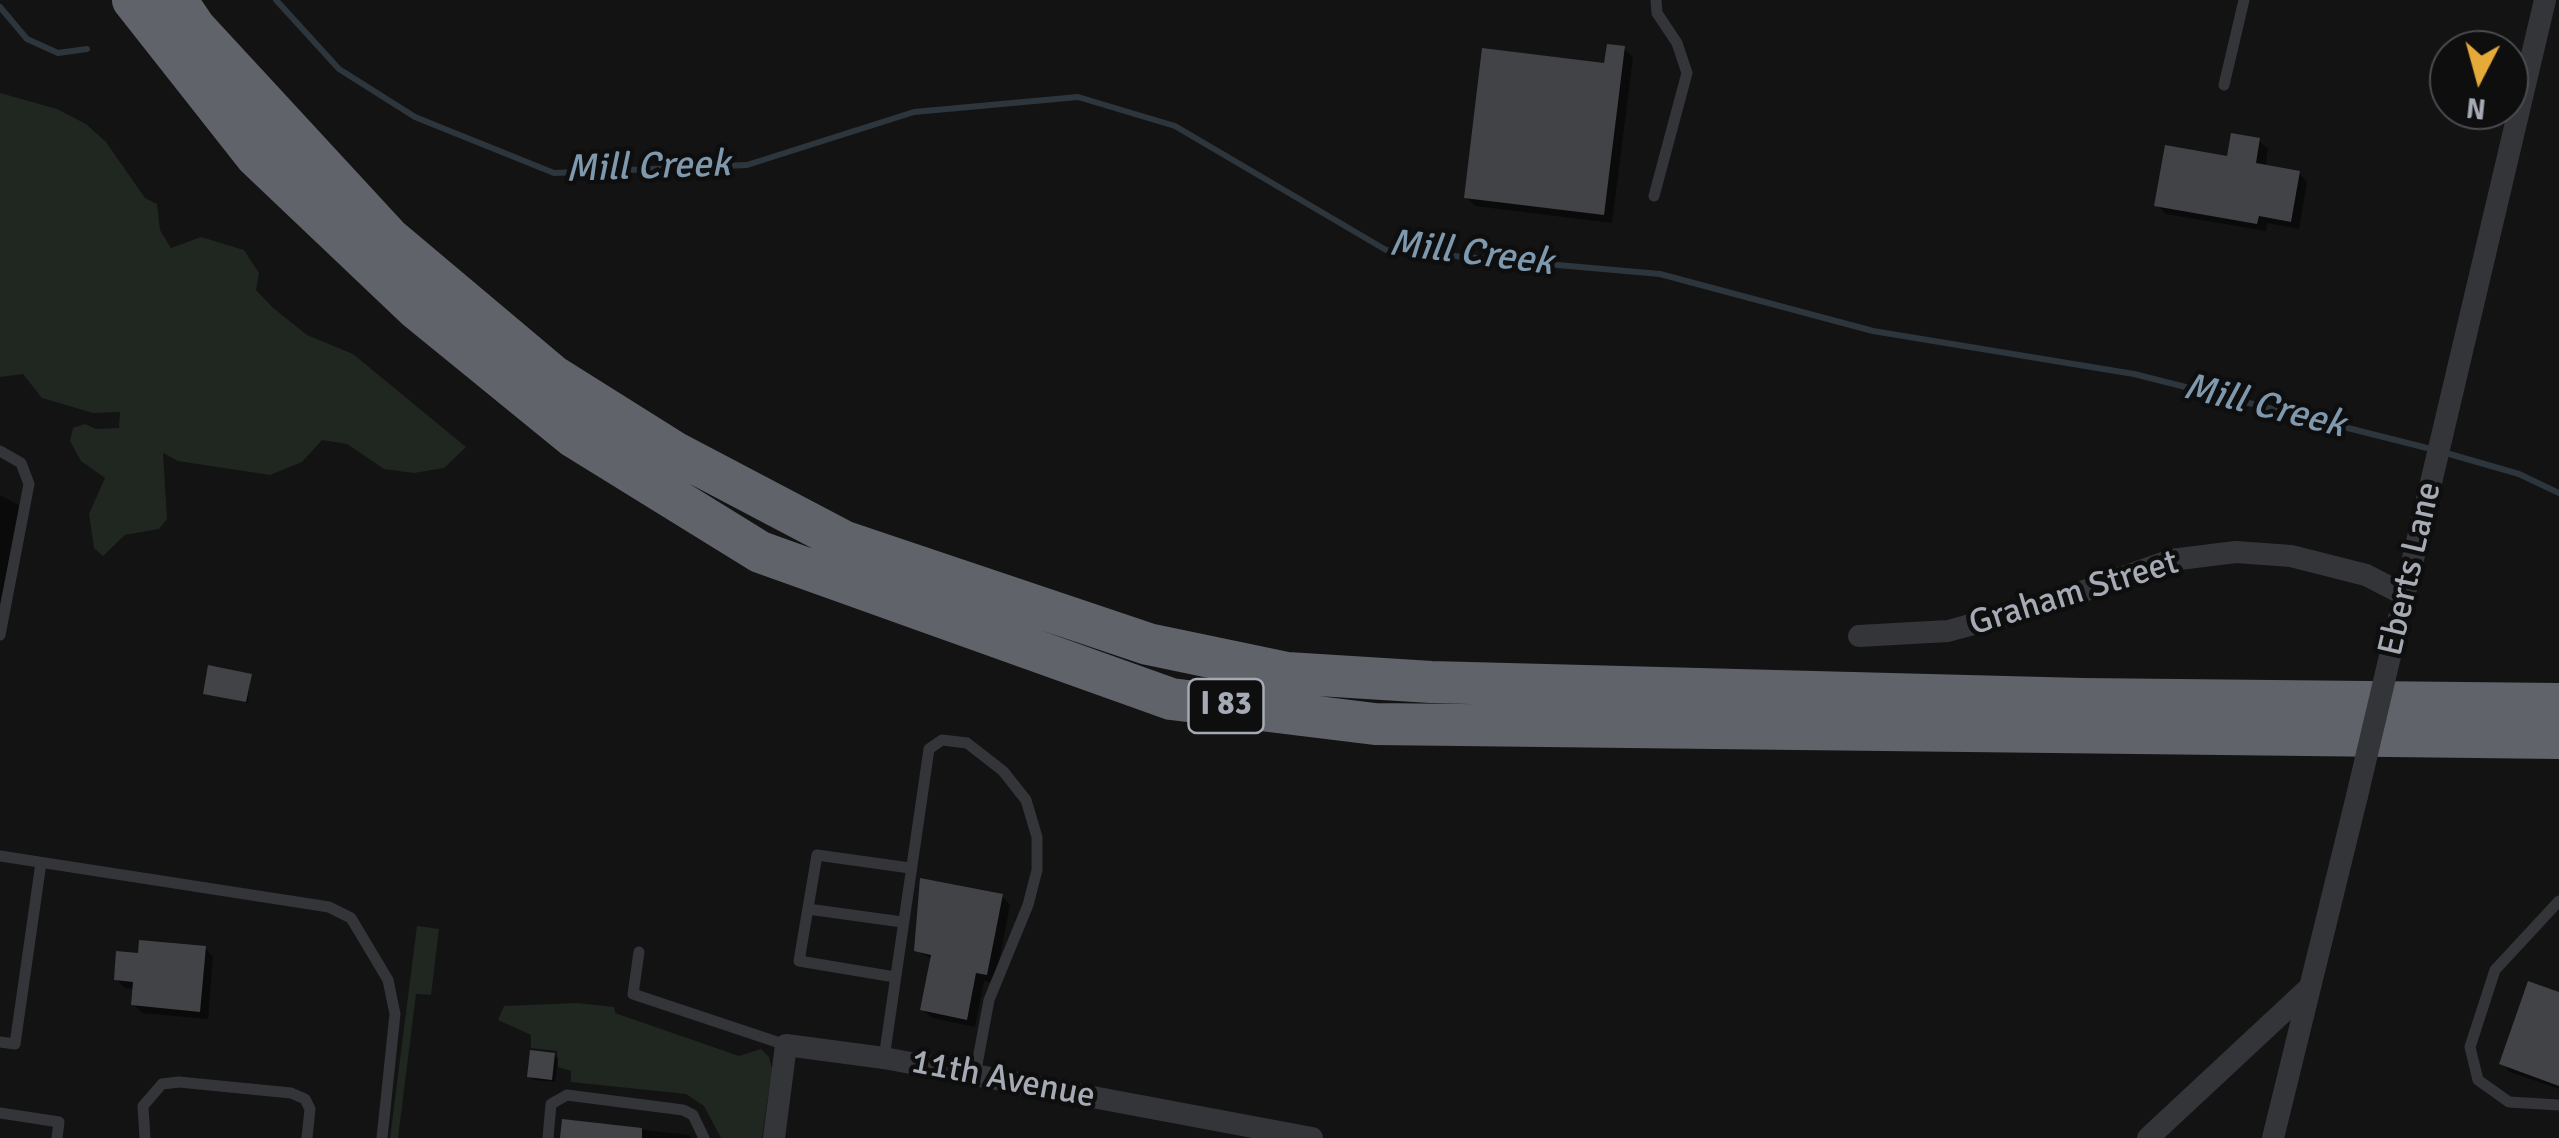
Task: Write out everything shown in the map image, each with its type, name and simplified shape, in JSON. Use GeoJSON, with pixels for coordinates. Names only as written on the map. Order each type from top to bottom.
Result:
{"type":"FeatureCollection","features":[{"type":"Feature","properties":{"kind":"highway","name":"I 83"},"geometry":{"type":"LineString","coordinates":[[132,0],[256,156],[417,309],[574,437],[760,552],[1171,699],[1375,724],[2559,738]]}},
{"type":"Feature","properties":{"kind":"highway","name":"I 83"},"geometry":{"type":"LineString","coordinates":[[176,0],[195,28],[389,238],[553,376],[674,452],[845,542],[1148,644],[1287,673],[1431,682],[2082,699],[2559,704]]}},
{"type":"Feature","properties":{"kind":"street","name":"Eberts Lane"},"geometry":{"type":"LineString","coordinates":[[2273,1138],[2546,0]]}},
{"type":"Feature","properties":{"kind":"street","name":"Graham Street"},"geometry":{"type":"LineString","coordinates":[[1859,636],[1948,632],[2047,604],[2172,560],[2236,552],[2291,556],[2366,575],[2402,594]]}},
{"type":"Feature","properties":{"kind":"street"},"geometry":{"type":"LineString","coordinates":[[2148,1138],[2309,988]]}},
{"type":"Feature","properties":{"kind":"street"},"geometry":{"type":"LineString","coordinates":[[774,1138],[786,1044]]}},
{"type":"Feature","properties":{"kind":"street","name":"11th Avenue"},"geometry":{"type":"LineString","coordinates":[[786,1044],[974,1074],[1312,1138]]}},
{"type":"Feature","properties":{"kind":"lane"},"geometry":{"type":"LineString","coordinates":[[1654,196],[1687,73],[1677,42],[1656,13],[1656,0]]}},
{"type":"Feature","properties":{"kind":"lane"},"geometry":{"type":"LineString","coordinates":[[2224,85],[2244,0]]}},
{"type":"Feature","properties":{"kind":"lane"},"geometry":{"type":"LineString","coordinates":[[0,451],[22,463],[28,484],[0,635]]}},
{"type":"Feature","properties":{"kind":"lane"},"geometry":{"type":"LineString","coordinates":[[884,1058],[929,750],[942,740],[967,743],[1004,771],[1026,800],[1037,837],[1037,870],[1028,906],[989,1000],[974,1074]]}},
{"type":"Feature","properties":{"kind":"lane"},"geometry":{"type":"LineString","coordinates":[[895,976],[799,961],[817,855],[910,868]]}},
{"type":"Feature","properties":{"kind":"lane"},"geometry":{"type":"LineString","coordinates":[[0,856],[330,907],[351,918],[388,980],[395,1014],[382,1138]]}},
{"type":"Feature","properties":{"kind":"lane"},"geometry":{"type":"LineString","coordinates":[[0,1042],[15,1044],[41,863]]}},
{"type":"Feature","properties":{"kind":"lane"},"geometry":{"type":"LineString","coordinates":[[2559,901],[2495,970],[2470,1047],[2478,1080],[2509,1102],[2559,1105]]}},
{"type":"Feature","properties":{"kind":"lane"},"geometry":{"type":"LineString","coordinates":[[808,909],[902,922]]}},
{"type":"Feature","properties":{"kind":"lane"},"geometry":{"type":"LineString","coordinates":[[639,952],[632,994],[786,1044]]}},
{"type":"Feature","properties":{"kind":"lane"},"geometry":{"type":"LineString","coordinates":[[145,1138],[143,1106],[162,1084],[179,1082],[291,1094],[305,1099],[310,1110],[307,1138]]}},
{"type":"Feature","properties":{"kind":"lane"},"geometry":{"type":"LineString","coordinates":[[548,1138],[551,1104],[567,1095],[683,1110],[693,1114],[704,1138]]}},
{"type":"Feature","properties":{"kind":"lane"},"geometry":{"type":"LineString","coordinates":[[0,1113],[59,1122],[57,1138]]}},
{"type":"Feature","properties":{"kind":"shaded area"},"geometry":{"type":"Polygon","coordinates":[[[0,93],[57,109],[86,124],[106,142],[145,198],[157,204],[160,230],[171,248],[201,237],[244,250],[259,273],[256,290],[272,307],[307,335],[353,354],[466,447],[444,468],[414,473],[384,469],[347,444],[322,440],[302,462],[270,475],[178,461],[163,453],[167,519],[159,529],[125,535],[103,556],[94,548],[89,514],[105,478],[81,461],[70,441],[73,428],[85,424],[96,429],[119,428],[120,412],[93,413],[42,398],[23,374],[0,377],[0,93]]]}},
{"type":"Feature","properties":{"kind":"shaded area"},"geometry":{"type":"Polygon","coordinates":[[[417,926],[439,929],[431,995],[416,994],[398,1138],[390,1138],[417,926]]]}},
{"type":"Feature","properties":{"kind":"shaded area"},"geometry":{"type":"Polygon","coordinates":[[[577,1003],[614,1007],[615,1013],[739,1056],[761,1049],[769,1057],[772,1069],[762,1138],[721,1138],[704,1106],[686,1094],[571,1082],[571,1071],[558,1067],[557,1051],[531,1048],[531,1035],[498,1020],[504,1006],[577,1003]]]}},
{"type":"Feature","properties":{"kind":"building"},"geometry":{"type":"Polygon","coordinates":[[[1607,44],[1625,46],[1604,215],[1464,198],[1482,48],[1604,63],[1607,44]]]}},
{"type":"Feature","properties":{"kind":"building"},"geometry":{"type":"Polygon","coordinates":[[[2231,133],[2260,138],[2256,163],[2300,171],[2291,222],[2259,216],[2257,224],[2154,206],[2165,145],[2227,156],[2231,133]]]}},
{"type":"Feature","properties":{"kind":"building"},"geometry":{"type":"Polygon","coordinates":[[[208,665],[252,674],[246,702],[203,694],[208,665]]]}},
{"type":"Feature","properties":{"kind":"building"},"geometry":{"type":"Polygon","coordinates":[[[920,878],[1003,894],[987,975],[976,973],[967,1020],[920,1010],[931,955],[914,951],[920,878]]]}},
{"type":"Feature","properties":{"kind":"building"},"geometry":{"type":"Polygon","coordinates":[[[139,940],[206,946],[200,1012],[131,1005],[133,982],[114,980],[116,951],[138,953],[139,940]]]}},
{"type":"Feature","properties":{"kind":"building"},"geometry":{"type":"Polygon","coordinates":[[[2528,981],[2559,992],[2559,1086],[2499,1064],[2528,981]]]}},
{"type":"Feature","properties":{"kind":"building"},"geometry":{"type":"Polygon","coordinates":[[[530,1050],[555,1053],[552,1080],[527,1077],[530,1050]]]}},
{"type":"Feature","properties":{"kind":"building"},"geometry":{"type":"Polygon","coordinates":[[[562,1119],[642,1128],[642,1138],[560,1138],[562,1119]]]}},
{"type":"Feature","properties":{"kind":"waterway","name":"Mill Creek"},"geometry":{"type":"LineString","coordinates":[[276,0],[339,69],[415,117],[554,173],[747,165],[914,112],[1078,97],[1175,126],[1386,250],[1660,274],[1873,331],[2134,374],[2439,451],[2519,474],[2559,493]]}},
{"type":"Feature","properties":{"kind":"waterway"},"geometry":{"type":"LineString","coordinates":[[0,7],[27,39],[58,53],[87,49]]}}]}
